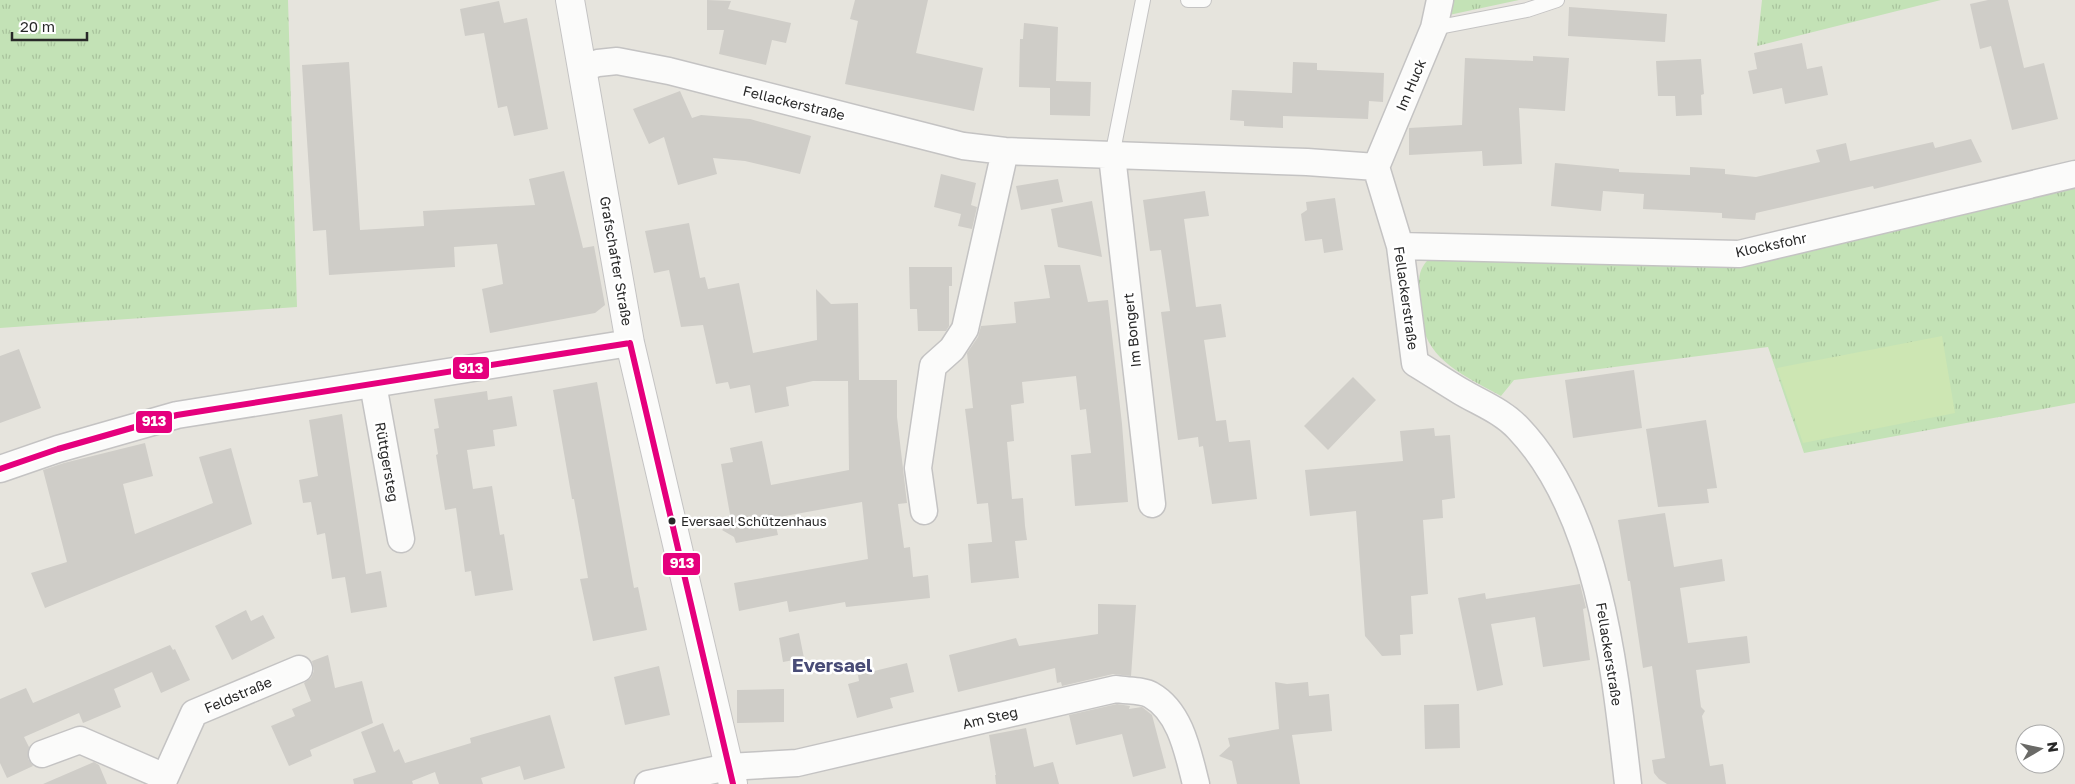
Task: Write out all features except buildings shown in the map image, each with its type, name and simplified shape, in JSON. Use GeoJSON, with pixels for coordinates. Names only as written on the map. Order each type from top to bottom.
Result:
{"type":"FeatureCollection","features":[{"type":"Feature","properties":{"kind":"street","name":"Grafschafter Straße"},"geometry":{"type":"LineString","coordinates":[[570,0],[630,344],[730,775]]}},
{"type":"Feature","properties":{"kind":"street","name":"Im Huck"},"geometry":{"type":"LineString","coordinates":[[1376,167],[1434,28],[1440,0]]}},
{"type":"Feature","properties":{"kind":"street","name":"Fellackerstraße"},"geometry":{"type":"LineString","coordinates":[[583,68],[598,63],[617,61],[669,71],[962,146],[1005,151],[1307,162],[1376,167],[1400,246],[1415,363],[1461,392],[1491,407],[1517,427],[1555,477],[1571,512],[1598,588],[1614,681],[1628,784]]}},
{"type":"Feature","properties":{"kind":"street"},"geometry":{"type":"LineString","coordinates":[[924,511],[918,468],[933,366],[952,349],[965,329],[1005,151]]}},
{"type":"Feature","properties":{"kind":"street","name":"Im Bongert"},"geometry":{"type":"LineString","coordinates":[[1112,156],[1152,504]]}},
{"type":"Feature","properties":{"kind":"street","name":"Klocksfohr"},"geometry":{"type":"LineString","coordinates":[[1400,246],[1739,254],[2075,174]]}},
{"type":"Feature","properties":{"kind":"street"},"geometry":{"type":"LineString","coordinates":[[0,469],[58,449],[177,415],[630,344]]}},
{"type":"Feature","properties":{"kind":"street","name":"Rüttgersteg"},"geometry":{"type":"LineString","coordinates":[[373,384],[401,539]]}},
{"type":"Feature","properties":{"kind":"street","name":"Feldstraße"},"geometry":{"type":"LineString","coordinates":[[164,781],[194,713],[299,669]]}},
{"type":"Feature","properties":{"kind":"street","name":"Am Steg"},"geometry":{"type":"LineString","coordinates":[[730,775],[797,763],[1116,689],[1150,694],[1172,713],[1188,754],[1196,784]]}},
{"type":"Feature","properties":{"kind":"street"},"geometry":{"type":"LineString","coordinates":[[42,754],[80,740],[164,781]]}},
{"type":"Feature","properties":{"kind":"street"},"geometry":{"type":"LineString","coordinates":[[648,784],[730,775]]}},
{"type":"Feature","properties":{"kind":"lane"},"geometry":{"type":"LineString","coordinates":[[1112,156],[1143,0]]}},
{"type":"Feature","properties":{"kind":"lane"},"geometry":{"type":"LineString","coordinates":[[1188,0],[1204,0]]}},
{"type":"Feature","properties":{"kind":"lane"},"geometry":{"type":"LineString","coordinates":[[1434,28],[1527,10],[1557,0]]}},
{"type":"Feature","properties":{"kind":"green space"},"geometry":{"type":"Polygon","coordinates":[[[0,0],[288,0],[297,307],[0,328],[0,0]]]}},
{"type":"Feature","properties":{"kind":"green space"},"geometry":{"type":"Polygon","coordinates":[[[1452,0],[1519,0],[1449,15],[1452,0]]]}},
{"type":"Feature","properties":{"kind":"green space"},"geometry":{"type":"Polygon","coordinates":[[[1762,0],[1941,0],[1757,46],[1762,0]]]}},
{"type":"Feature","properties":{"kind":"green space"},"geometry":{"type":"Polygon","coordinates":[[[2075,183],[2075,403],[1804,453],[1768,347],[1514,380],[1501,396],[1455,370],[1445,362],[1429,342],[1424,330],[1419,279],[1421,270],[1431,257],[1638,259],[2075,183]]]}},
{"type":"Feature","properties":{"kind":"green space"},"geometry":{"type":"Polygon","coordinates":[[[1942,336],[1955,413],[1803,443],[1777,368],[1942,336]]]}},
{"type":"Feature","properties":{"kind":"transit line","name":"913"},"geometry":{"type":"LineString","coordinates":[[630,343],[733,784]]}},
{"type":"Feature","properties":{"kind":"transit line","name":"913"},"geometry":{"type":"LineString","coordinates":[[0,469],[58,449],[177,415],[630,343]]}},
{"type":"Feature","properties":{"kind":"place","name":"Eversael Schützenhaus"},"geometry":{"type":"Point","coordinates":[672,521]}},
{"type":"Feature","properties":{"kind":"district","name":"Eversael"},"geometry":{"type":"Point","coordinates":[832,665]}}]}
